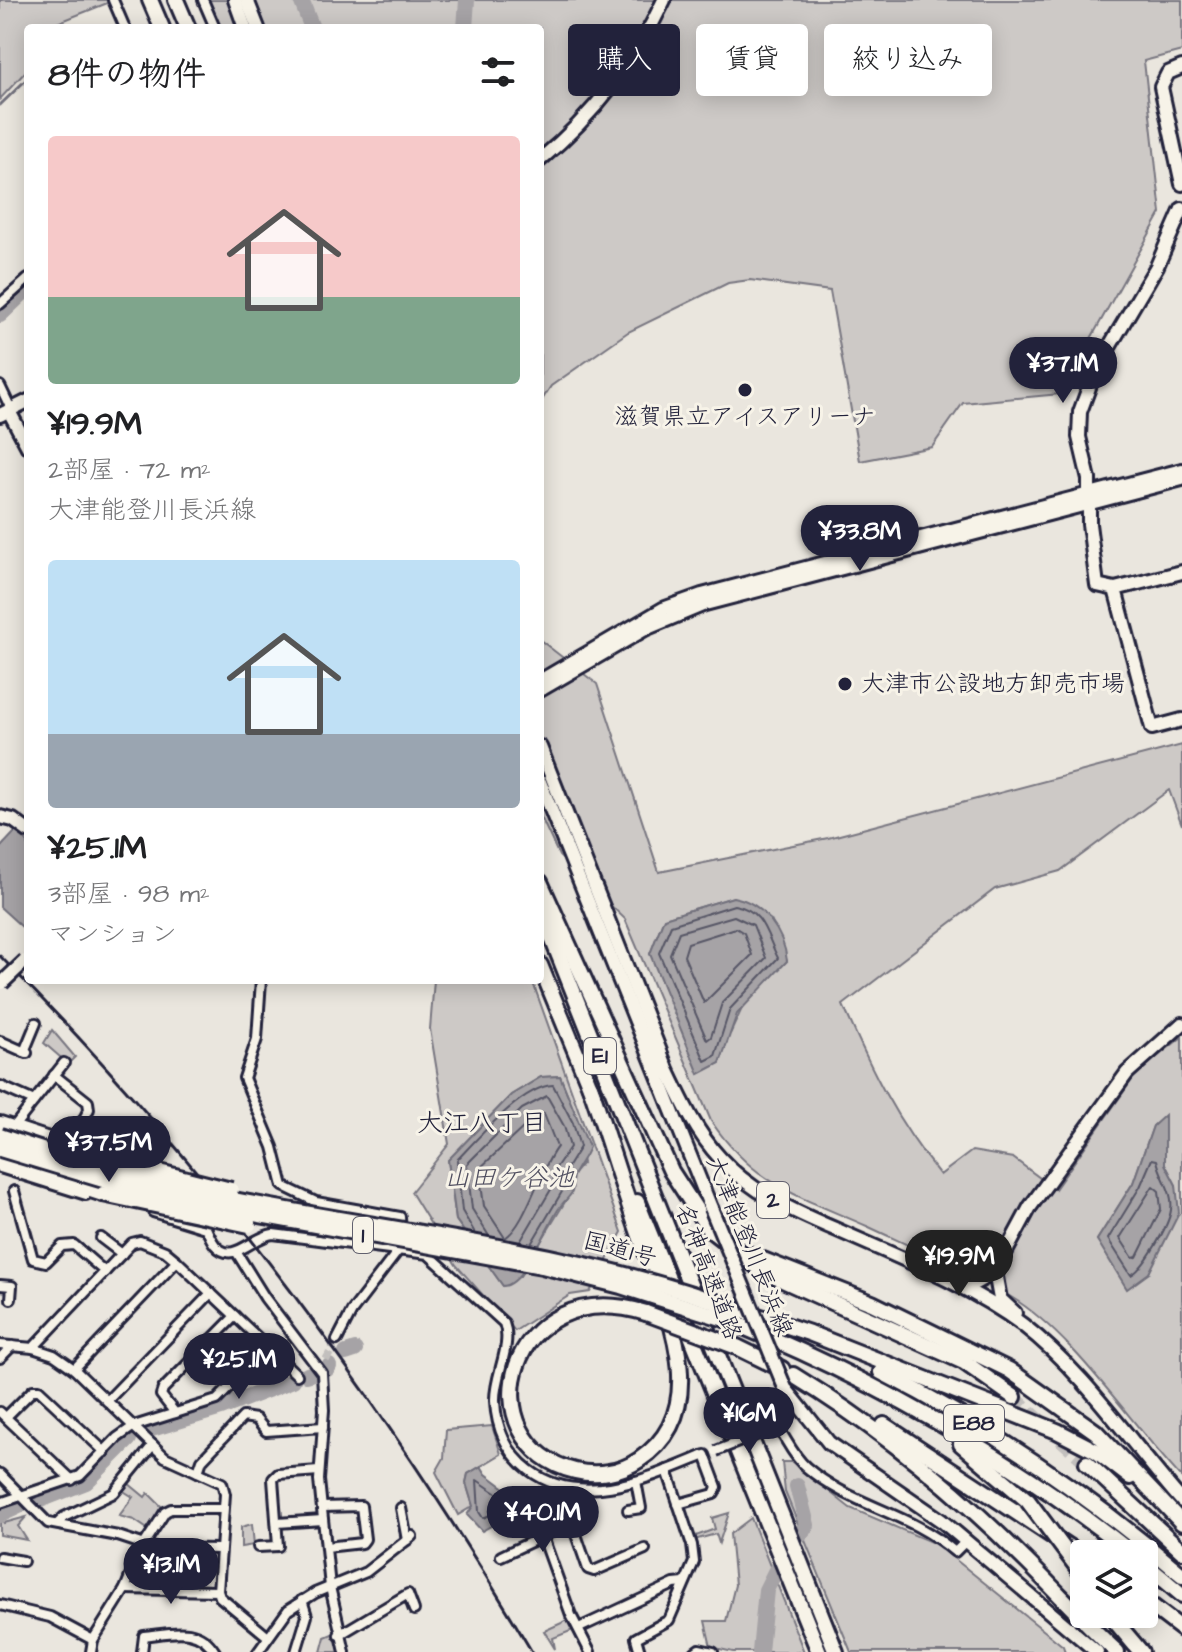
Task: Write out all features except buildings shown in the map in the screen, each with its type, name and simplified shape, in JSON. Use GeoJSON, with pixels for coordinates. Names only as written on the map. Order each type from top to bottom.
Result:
{"type":"FeatureCollection","features":[{"type":"Feature","properties":{"kind":"highway"},"geometry":{"type":"LineString","coordinates":[[150,0],[160,24]]}},
{"type":"Feature","properties":{"kind":"highway"},"geometry":{"type":"LineString","coordinates":[[176,0],[186,24]]}},
{"type":"Feature","properties":{"kind":"highway"},"geometry":{"type":"LineString","coordinates":[[544,891],[671,1171],[733,1251],[763,1271],[964,1362],[1014,1397]]}},
{"type":"Feature","properties":{"kind":"highway","name":"名神高速道路"},"geometry":{"type":"LineString","coordinates":[[544,918],[836,1652]]}},
{"type":"Feature","properties":{"kind":"highway","name":"名神高速道路"},"geometry":{"type":"LineString","coordinates":[[544,975],[819,1652]]}},
{"type":"Feature","properties":{"kind":"highway","name":"E88"},"geometry":{"type":"LineString","coordinates":[[590,1086],[667,1311],[678,1359],[679,1391],[675,1411],[665,1433],[649,1452],[633,1464],[611,1472],[591,1473],[550,1460],[529,1440],[514,1406],[514,1375],[526,1343],[544,1324],[578,1308],[619,1307],[646,1313],[737,1347],[789,1381],[847,1402],[952,1467],[1070,1547]]}},
{"type":"Feature","properties":{"kind":"highway"},"geometry":{"type":"LineString","coordinates":[[0,1121],[103,1158],[312,1207]]}},
{"type":"Feature","properties":{"kind":"highway","name":"国道1号"},"geometry":{"type":"LineString","coordinates":[[0,1136],[163,1185],[312,1207],[552,1256],[632,1275],[719,1303],[809,1333],[1079,1441],[1130,1476],[1182,1525]]}},
{"type":"Feature","properties":{"kind":"highway","name":"国道1号"},"geometry":{"type":"LineString","coordinates":[[0,1149],[160,1197],[555,1269],[725,1319],[766,1336],[897,1404],[954,1438],[1028,1501],[1070,1557]]}},
{"type":"Feature","properties":{"kind":"highway"},"geometry":{"type":"LineString","coordinates":[[0,1160],[103,1194],[247,1225],[329,1230]]}},
{"type":"Feature","properties":{"kind":"highway"},"geometry":{"type":"LineString","coordinates":[[704,1212],[744,1252],[936,1333],[1031,1383],[1096,1432],[1182,1525]]}},
{"type":"Feature","properties":{"kind":"highway","name":"E88"},"geometry":{"type":"LineString","coordinates":[[742,1311],[856,1359],[970,1421],[1097,1506],[1182,1575]]}},
{"type":"Feature","properties":{"kind":"highway","name":"E88"},"geometry":{"type":"LineString","coordinates":[[766,1336],[882,1390],[990,1451],[1114,1540]]}},
{"type":"Feature","properties":{"kind":"highway"},"geometry":{"type":"LineString","coordinates":[[789,1381],[861,1418],[929,1471],[1023,1557],[1117,1652]]}},
{"type":"Feature","properties":{"kind":"highway"},"geometry":{"type":"LineString","coordinates":[[1087,1463],[1182,1551]]}},
{"type":"Feature","properties":{"kind":"highway"},"geometry":{"type":"LineString","coordinates":[[1158,1575],[1182,1595]]}},
{"type":"Feature","properties":{"kind":"highway"},"geometry":{"type":"LineString","coordinates":[[1158,1611],[1182,1629]]}},
{"type":"Feature","properties":{"kind":"highway"},"geometry":{"type":"LineString","coordinates":[[1121,1628],[1141,1652]]}},
{"type":"Feature","properties":{"kind":"street"},"geometry":{"type":"LineString","coordinates":[[113,0],[123,24]]}},
{"type":"Feature","properties":{"kind":"street"},"geometry":{"type":"LineString","coordinates":[[203,0],[213,24]]}},
{"type":"Feature","properties":{"kind":"street"},"geometry":{"type":"LineString","coordinates":[[235,0],[244,24]]}},
{"type":"Feature","properties":{"kind":"street"},"geometry":{"type":"LineString","coordinates":[[247,0],[256,24]]}},
{"type":"Feature","properties":{"kind":"street"},"geometry":{"type":"LineString","coordinates":[[544,156],[620,78],[664,0]]}},
{"type":"Feature","properties":{"kind":"street"},"geometry":{"type":"LineString","coordinates":[[1182,67],[1168,73],[1161,87],[1182,184]]}},
{"type":"Feature","properties":{"kind":"street"},"geometry":{"type":"LineString","coordinates":[[1182,209],[1157,266],[1085,393],[1079,437],[1089,479],[1088,499],[1097,585],[1115,589],[1182,572]]}},
{"type":"Feature","properties":{"kind":"street"},"geometry":{"type":"LineString","coordinates":[[0,304],[24,283]]}},
{"type":"Feature","properties":{"kind":"street"},"geometry":{"type":"LineString","coordinates":[[0,386],[7,412],[24,440]]}},
{"type":"Feature","properties":{"kind":"street"},"geometry":{"type":"LineString","coordinates":[[544,688],[654,625],[694,608],[1182,470]]}},
{"type":"Feature","properties":{"kind":"street"},"geometry":{"type":"LineString","coordinates":[[544,677],[663,609],[702,595],[1088,499],[1182,479]]}},
{"type":"Feature","properties":{"kind":"street"},"geometry":{"type":"LineString","coordinates":[[1115,589],[1152,728],[1182,720]]}},
{"type":"Feature","properties":{"kind":"street","name":"大津能登川長浜線"},"geometry":{"type":"LineString","coordinates":[[544,757],[667,1069],[708,1145],[737,1175],[771,1199],[978,1295],[1036,1337],[1072,1371],[1182,1501]]}},
{"type":"Feature","properties":{"kind":"street","name":"大津能登川長浜線"},"geometry":{"type":"LineString","coordinates":[[544,792],[704,1212],[789,1381],[829,1443],[966,1541],[1097,1652]]}},
{"type":"Feature","properties":{"kind":"street"},"geometry":{"type":"LineString","coordinates":[[0,817],[13,820],[24,828]]}},
{"type":"Feature","properties":{"kind":"street"},"geometry":{"type":"LineString","coordinates":[[1,984],[24,961]]}},
{"type":"Feature","properties":{"kind":"street"},"geometry":{"type":"LineString","coordinates":[[261,984],[257,1039],[245,1067],[246,1088],[273,1147],[283,1186],[312,1207],[400,1217],[402,1250],[352,1311],[337,1340]]}},
{"type":"Feature","properties":{"kind":"street"},"geometry":{"type":"LineString","coordinates":[[0,1041],[26,1052],[36,1023]]}},
{"type":"Feature","properties":{"kind":"street"},"geometry":{"type":"LineString","coordinates":[[915,1265],[975,1283],[995,1272],[1030,1207],[1127,1073],[1182,1024]]}},
{"type":"Feature","properties":{"kind":"street"},"geometry":{"type":"LineString","coordinates":[[16,1124],[64,1063]]}},
{"type":"Feature","properties":{"kind":"street"},"geometry":{"type":"LineString","coordinates":[[54,1075],[88,1102],[89,1109],[72,1143]]}},
{"type":"Feature","properties":{"kind":"street"},"geometry":{"type":"LineString","coordinates":[[0,1086],[34,1101]]}},
{"type":"Feature","properties":{"kind":"street"},"geometry":{"type":"LineString","coordinates":[[0,1121],[170,1171],[220,1250],[237,1253],[264,1235],[312,1238],[428,1254],[504,1323],[508,1337],[496,1377],[495,1397],[501,1434],[521,1464],[539,1477],[566,1487],[603,1488],[636,1481],[771,1429],[781,1432],[806,1467],[856,1500],[913,1521],[955,1552],[966,1541]]}},
{"type":"Feature","properties":{"kind":"street"},"geometry":{"type":"LineString","coordinates":[[0,1168],[206,1228]]}},
{"type":"Feature","properties":{"kind":"street"},"geometry":{"type":"LineString","coordinates":[[14,1191],[16,1212],[33,1259],[46,1262],[62,1246],[74,1245],[105,1272]]}},
{"type":"Feature","properties":{"kind":"street"},"geometry":{"type":"LineString","coordinates":[[312,1207],[312,1238]]}},
{"type":"Feature","properties":{"kind":"street"},"geometry":{"type":"LineString","coordinates":[[101,1238],[122,1254]]}},
{"type":"Feature","properties":{"kind":"street"},"geometry":{"type":"LineString","coordinates":[[33,1348],[132,1243],[140,1241],[165,1251],[177,1261],[297,1375]]}},
{"type":"Feature","properties":{"kind":"street"},"geometry":{"type":"LineString","coordinates":[[237,1253],[311,1361],[323,1364],[319,1471],[330,1587],[345,1652]]}},
{"type":"Feature","properties":{"kind":"street"},"geometry":{"type":"LineString","coordinates":[[74,1369],[177,1261]]}},
{"type":"Feature","properties":{"kind":"street"},"geometry":{"type":"LineString","coordinates":[[995,1272],[1000,1299],[1036,1337]]}},
{"type":"Feature","properties":{"kind":"street"},"geometry":{"type":"LineString","coordinates":[[0,1285],[12,1286],[11,1299]]}},
{"type":"Feature","properties":{"kind":"street"},"geometry":{"type":"LineString","coordinates":[[107,1401],[211,1293]]}},
{"type":"Feature","properties":{"kind":"street"},"geometry":{"type":"LineString","coordinates":[[175,1413],[161,1395],[163,1389],[235,1316]]}},
{"type":"Feature","properties":{"kind":"street"},"geometry":{"type":"LineString","coordinates":[[0,1345],[33,1348],[54,1355],[74,1369],[174,1463],[222,1483],[218,1591],[220,1597],[267,1636]]}},
{"type":"Feature","properties":{"kind":"street"},"geometry":{"type":"LineString","coordinates":[[0,1358],[12,1346]]}},
{"type":"Feature","properties":{"kind":"street"},"geometry":{"type":"LineString","coordinates":[[0,1503],[72,1480],[134,1426],[217,1400],[268,1348]]}},
{"type":"Feature","properties":{"kind":"street"},"geometry":{"type":"LineString","coordinates":[[72,1480],[3,1414],[33,1390],[39,1390],[105,1452]]}},
{"type":"Feature","properties":{"kind":"street"},"geometry":{"type":"LineString","coordinates":[[198,1472],[202,1460],[243,1417],[251,1416],[266,1431],[323,1427]]}},
{"type":"Feature","properties":{"kind":"street"},"geometry":{"type":"LineString","coordinates":[[57,1524],[64,1517],[114,1493],[153,1445]]}},
{"type":"Feature","properties":{"kind":"street"},"geometry":{"type":"LineString","coordinates":[[678,1504],[714,1494],[717,1487],[705,1455]]}},
{"type":"Feature","properties":{"kind":"street"},"geometry":{"type":"LineString","coordinates":[[640,1652],[636,1638],[669,1620],[694,1553],[667,1470]]}},
{"type":"Feature","properties":{"kind":"street"},"geometry":{"type":"LineString","coordinates":[[258,1547],[278,1546],[273,1479],[278,1474],[319,1471]]}},
{"type":"Feature","properties":{"kind":"street"},"geometry":{"type":"LineString","coordinates":[[0,1474],[43,1519],[57,1524],[154,1548],[219,1549]]}},
{"type":"Feature","properties":{"kind":"street"},"geometry":{"type":"LineString","coordinates":[[628,1510],[641,1508],[636,1481]]}},
{"type":"Feature","properties":{"kind":"street"},"geometry":{"type":"LineString","coordinates":[[566,1487],[563,1497],[588,1569],[594,1571],[645,1549]]}},
{"type":"Feature","properties":{"kind":"street"},"geometry":{"type":"LineString","coordinates":[[322,1507],[361,1506],[365,1539],[362,1543],[326,1547]]}},
{"type":"Feature","properties":{"kind":"street"},"geometry":{"type":"LineString","coordinates":[[258,1652],[288,1610],[302,1600],[366,1572],[410,1538],[401,1508]]}},
{"type":"Feature","properties":{"kind":"street"},"geometry":{"type":"LineString","coordinates":[[91,1652],[93,1640],[125,1589],[144,1545],[171,1509],[222,1509]]}},
{"type":"Feature","properties":{"kind":"street"},"geometry":{"type":"LineString","coordinates":[[277,1523],[323,1520]]}},
{"type":"Feature","properties":{"kind":"street"},"geometry":{"type":"LineString","coordinates":[[501,1556],[571,1523]]}},
{"type":"Feature","properties":{"kind":"street"},"geometry":{"type":"LineString","coordinates":[[543,1537],[590,1652]]}},
{"type":"Feature","properties":{"kind":"street"},"geometry":{"type":"LineString","coordinates":[[0,1557],[23,1561]]}},
{"type":"Feature","properties":{"kind":"street"},"geometry":{"type":"LineString","coordinates":[[579,1628],[674,1584],[684,1583]]}},
{"type":"Feature","properties":{"kind":"street"},"geometry":{"type":"LineString","coordinates":[[125,1589],[218,1591]]}},
{"type":"Feature","properties":{"kind":"street"},"geometry":{"type":"LineString","coordinates":[[339,1635],[408,1594],[414,1610]]}},
{"type":"Feature","properties":{"kind":"street"},"geometry":{"type":"LineString","coordinates":[[296,1652],[307,1616],[302,1600]]}},
{"type":"Feature","properties":{"kind":"street"},"geometry":{"type":"LineString","coordinates":[[0,1605],[50,1617],[93,1640]]}},
{"type":"Feature","properties":{"kind":"street"},"geometry":{"type":"LineString","coordinates":[[142,1652],[144,1636],[190,1631],[210,1643],[215,1652]]}},
{"type":"Feature","properties":{"kind":"street"},"geometry":{"type":"LineString","coordinates":[[695,1652],[699,1649],[713,1652]]}},
{"type":"Feature","properties":{"kind":"shaded area"},"geometry":{"type":"Polygon","coordinates":[[[0,0],[115,0],[56,24],[24,24],[24,73],[0,99],[0,0]]]}},
{"type":"Feature","properties":{"kind":"shaded area"},"geometry":{"type":"Polygon","coordinates":[[[199,0],[1182,0],[1182,51],[1144,61],[1161,213],[1060,394],[963,403],[932,447],[860,461],[830,291],[750,280],[728,283],[628,332],[551,386],[544,397],[544,24],[209,24],[199,0]]]}},
{"type":"Feature","properties":{"kind":"shaded area"},"geometry":{"type":"Polygon","coordinates":[[[544,643],[597,684],[659,872],[828,838],[1182,745],[1182,825],[1169,790],[1060,871],[995,889],[843,1005],[886,1094],[940,1175],[972,1151],[1013,1158],[1055,1189],[1137,1073],[1182,1037],[1182,1478],[1079,1356],[1034,1313],[959,1269],[781,1187],[745,1161],[711,1121],[625,919],[559,856],[544,824],[544,643]],[[733,897],[664,918],[650,954],[731,1032],[744,1004],[787,961],[771,920],[733,897]],[[1165,1116],[1153,1126],[1133,1183],[1097,1240],[1111,1258],[1176,1185],[1165,1164],[1165,1116]]]}},
{"type":"Feature","properties":{"kind":"shaded area"},"geometry":{"type":"Polygon","coordinates":[[[434,984],[533,984],[622,1232],[590,1292],[570,1295],[515,1331],[456,1265],[411,1192],[449,1144],[430,1029],[434,984]],[[560,1076],[541,1077],[511,1095],[448,1160],[456,1220],[503,1286],[520,1276],[571,1192],[572,1176],[583,1163],[569,1098],[560,1076]]]}},
{"type":"Feature","properties":{"kind":"shaded area"},"geometry":{"type":"Polygon","coordinates":[[[52,1030],[75,1057],[68,1064],[44,1043],[52,1030]]]}},
{"type":"Feature","properties":{"kind":"shaded area"},"geometry":{"type":"Polygon","coordinates":[[[492,1426],[501,1454],[468,1474],[466,1483],[473,1506],[458,1515],[436,1472],[444,1458],[446,1430],[492,1426]]]}},
{"type":"Feature","properties":{"kind":"shaded area"},"geometry":{"type":"Polygon","coordinates":[[[782,1462],[792,1462],[850,1508],[936,1544],[1063,1646],[1065,1652],[851,1652],[785,1492],[782,1462]]]}},
{"type":"Feature","properties":{"kind":"shaded area"},"geometry":{"type":"Polygon","coordinates":[[[128,1483],[145,1497],[148,1493],[163,1508],[149,1530],[134,1520],[119,1516],[133,1497],[122,1490],[128,1483]]]}},
{"type":"Feature","properties":{"kind":"shaded area"},"geometry":{"type":"Polygon","coordinates":[[[729,1513],[719,1543],[716,1534],[694,1540],[693,1537],[715,1529],[712,1518],[729,1513]]]}},
{"type":"Feature","properties":{"kind":"shaded area"},"geometry":{"type":"Polygon","coordinates":[[[26,1517],[18,1526],[27,1540],[0,1535],[0,1518],[4,1523],[26,1517]]]}},
{"type":"Feature","properties":{"kind":"shaded area"},"geometry":{"type":"Polygon","coordinates":[[[751,1518],[804,1652],[733,1652],[711,1647],[705,1621],[726,1621],[735,1585],[730,1534],[751,1518]]]}},
{"type":"Feature","properties":{"kind":"shaded area"},"geometry":{"type":"Polygon","coordinates":[[[252,1524],[254,1545],[241,1547],[241,1527],[252,1524]]]}},
{"type":"Feature","properties":{"kind":"shaded area"},"geometry":{"type":"Polygon","coordinates":[[[568,1620],[573,1630],[553,1638],[555,1649],[544,1631],[568,1620]]]}},
{"type":"Feature","properties":{"kind":"shaded area"},"geometry":{"type":"Polygon","coordinates":[[[337,1632],[341,1652],[321,1652],[325,1637],[337,1632]]]}},
{"type":"Feature","properties":{"kind":"water"},"geometry":{"type":"Polygon","coordinates":[[[15,832],[24,838],[22,927],[0,907],[0,848],[15,832]]]}},
{"type":"Feature","properties":{"kind":"water"},"geometry":{"type":"Polygon","coordinates":[[[733,897],[754,905],[770,920],[782,939],[787,961],[737,1014],[720,1063],[699,1074],[650,954],[664,918],[733,897]]]}},
{"type":"Feature","properties":{"kind":"water","name":"山田ケ谷池"},"geometry":{"type":"Polygon","coordinates":[[[560,1076],[589,1147],[573,1176],[571,1194],[561,1205],[528,1265],[512,1283],[503,1286],[456,1220],[448,1160],[511,1095],[541,1077],[560,1076]]]}},
{"type":"Feature","properties":{"kind":"water"},"geometry":{"type":"Polygon","coordinates":[[[1165,1115],[1165,1164],[1176,1185],[1179,1213],[1149,1273],[1127,1289],[1097,1240],[1133,1183],[1153,1126],[1165,1115]]]}},
{"type":"Feature","properties":{"kind":"water"},"geometry":{"type":"Polygon","coordinates":[[[481,1466],[486,1474],[522,1501],[519,1510],[482,1531],[467,1515],[473,1506],[466,1483],[468,1474],[481,1466]]]}},
{"type":"Feature","properties":{"kind":"waterway"},"geometry":{"type":"LineString","coordinates":[[299,0],[302,3]]}},
{"type":"Feature","properties":{"kind":"waterway"},"geometry":{"type":"LineString","coordinates":[[301,0],[310,24]]}},
{"type":"Feature","properties":{"kind":"waterway"},"geometry":{"type":"LineString","coordinates":[[465,24],[467,0]]}},
{"type":"Feature","properties":{"kind":"waterway"},"geometry":{"type":"LineString","coordinates":[[0,105],[24,82]]}},
{"type":"Feature","properties":{"kind":"waterway"},"geometry":{"type":"LineString","coordinates":[[0,315],[24,292]]}},
{"type":"Feature","properties":{"kind":"waterway"},"geometry":{"type":"LineString","coordinates":[[346,1353],[355,1350]]}},
{"type":"Feature","properties":{"kind":"waterway"},"geometry":{"type":"LineString","coordinates":[[307,1375],[316,1372]]}},
{"type":"Feature","properties":{"kind":"waterway"},"geometry":{"type":"LineString","coordinates":[[148,1430],[221,1408],[293,1380]]}},
{"type":"Feature","properties":{"kind":"waterway"},"geometry":{"type":"LineString","coordinates":[[40,1500],[86,1482],[129,1439]]}},
{"type":"Feature","properties":{"kind":"waterway"},"geometry":{"type":"LineString","coordinates":[[797,1486],[807,1525],[801,1533]]}},
{"type":"Feature","properties":{"kind":"waterway"},"geometry":{"type":"LineString","coordinates":[[0,1515],[19,1506]]}},
{"type":"Feature","properties":{"kind":"waterway"},"geometry":{"type":"LineString","coordinates":[[760,1652],[766,1590],[776,1570]]}},
{"type":"Feature","properties":{"kind":"tunnel"},"geometry":{"type":"LineString","coordinates":[[326,1360],[337,1340]]}},
{"type":"Feature","properties":{"kind":"tunnel"},"geometry":{"type":"LineString","coordinates":[[1014,1397],[1087,1463]]}},
{"type":"Feature","properties":{"kind":"railway"},"geometry":{"type":"LineString","coordinates":[[0,956],[24,981]]}},
{"type":"Feature","properties":{"kind":"railway"},"geometry":{"type":"LineString","coordinates":[[27,984],[150,1117],[288,1288],[415,1466],[532,1652]]}},
{"type":"Feature","properties":{"kind":"place","name":"滋賀県立アイスアリーナ"},"geometry":{"type":"Point","coordinates":[745,390]}},
{"type":"Feature","properties":{"kind":"place","name":"大津市公設地方卸売市場"},"geometry":{"type":"Point","coordinates":[845,684]}},
{"type":"Feature","properties":{"kind":"district","name":"大江八丁目"},"geometry":{"type":"Point","coordinates":[482,1123]}}]}
